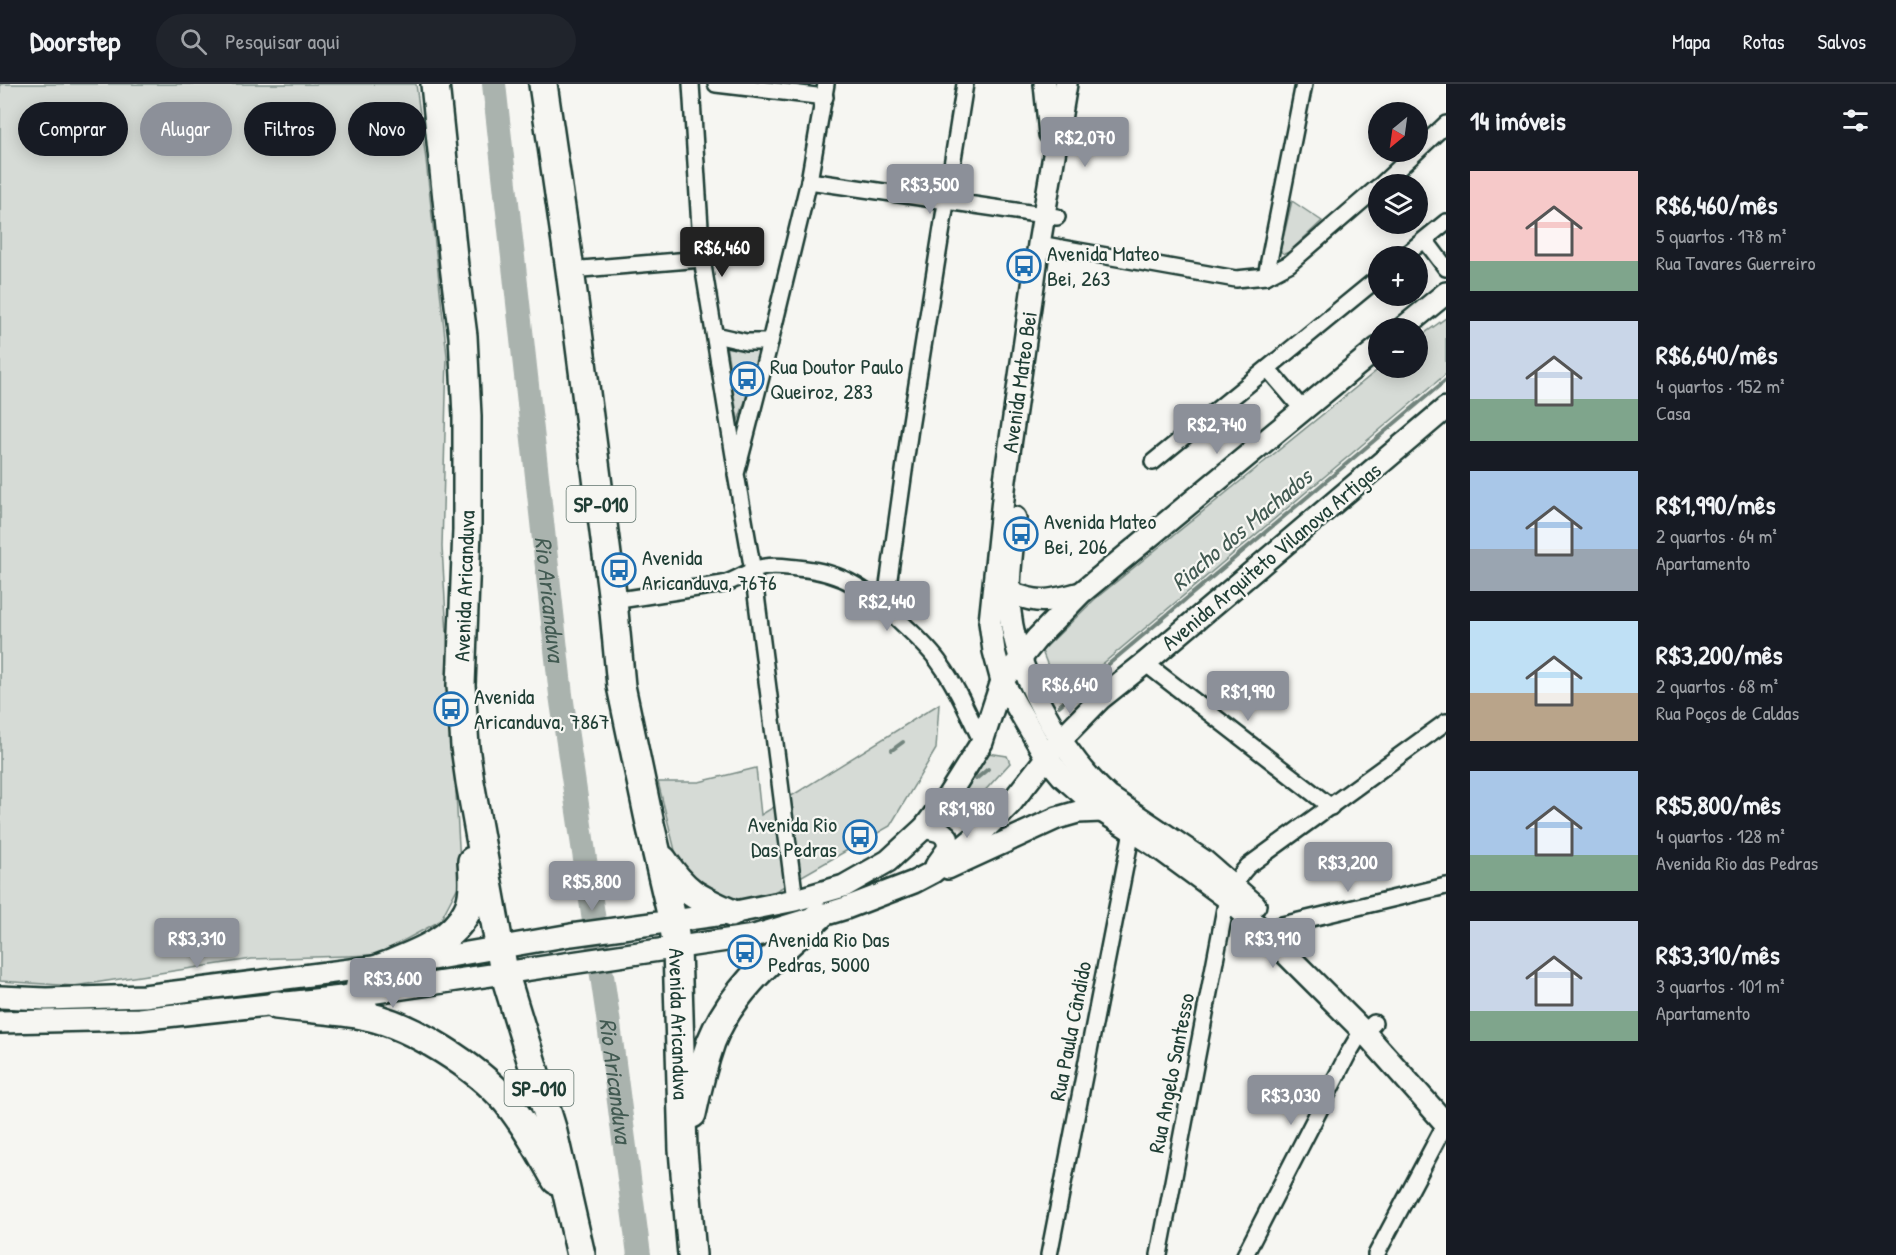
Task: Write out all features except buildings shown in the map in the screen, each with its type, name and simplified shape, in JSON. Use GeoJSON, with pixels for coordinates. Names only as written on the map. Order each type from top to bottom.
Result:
{"type":"FeatureCollection","features":[{"type":"Feature","properties":{"kind":"highway","name":"Avenida Aricanduva"},"geometry":{"type":"LineString","coordinates":[[435,84],[453,266],[463,336],[467,416],[467,530],[461,685],[465,747],[502,960],[552,1128],[581,1255]]}},
{"type":"Feature","properties":{"kind":"highway","name":"Avenida Aricanduva"},"geometry":{"type":"LineString","coordinates":[[543,84],[614,601],[621,686],[677,948],[683,1150],[692,1255]]}},
{"type":"Feature","properties":{"kind":"highway"},"geometry":{"type":"LineString","coordinates":[[363,1005],[362,982],[369,974],[441,941],[462,920],[470,904],[473,877],[470,782]]}},
{"type":"Feature","properties":{"kind":"highway"},"geometry":{"type":"LineString","coordinates":[[656,848],[683,887],[694,896],[731,913]]}},
{"type":"Feature","properties":{"kind":"highway"},"geometry":{"type":"LineString","coordinates":[[683,1150],[702,1071],[712,1041],[725,1014],[742,989],[763,966],[819,916]]}},
{"type":"Feature","properties":{"kind":"highway"},"geometry":{"type":"LineString","coordinates":[[276,1005],[363,1005],[438,1047],[492,1086],[508,1104],[528,1132],[571,1205]]}},
{"type":"Feature","properties":{"kind":"main road"},"geometry":{"type":"LineString","coordinates":[[1045,84],[1053,161]]}},
{"type":"Feature","properties":{"kind":"main road","name":"Avenida Mateo Bei"},"geometry":{"type":"LineString","coordinates":[[1051,216],[1053,161],[1066,84]]}},
{"type":"Feature","properties":{"kind":"main road","name":"Avenida Mateo Bei"},"geometry":{"type":"LineString","coordinates":[[1002,681],[994,651],[990,622],[1005,480],[1051,216],[1079,84]]}},
{"type":"Feature","properties":{"kind":"main road","name":"Avenida Mateo Bei"},"geometry":{"type":"LineString","coordinates":[[1020,657],[1011,623],[1009,592],[1020,471],[1046,245]]}},
{"type":"Feature","properties":{"kind":"main road"},"geometry":{"type":"LineString","coordinates":[[1415,318],[1446,293]]}},
{"type":"Feature","properties":{"kind":"main road"},"geometry":{"type":"LineString","coordinates":[[363,1005],[571,935],[731,913],[795,900],[844,886],[888,861],[925,827],[948,796],[982,742],[1002,681],[1060,612],[1368,356]]}},
{"type":"Feature","properties":{"kind":"main road","name":"Avenida Arquiteto Vilanova Artigas"},"geometry":{"type":"LineString","coordinates":[[1046,757],[1101,698],[1446,408]]}},
{"type":"Feature","properties":{"kind":"main road"},"geometry":{"type":"LineString","coordinates":[[1009,592],[1025,599],[1040,601],[1050,601],[1081,593]]}},
{"type":"Feature","properties":{"kind":"main road"},"geometry":{"type":"LineString","coordinates":[[1020,657],[1030,684],[1061,739],[1095,785],[1135,824],[1183,865],[1230,892],[1272,930],[1369,1028],[1446,1124]]}},
{"type":"Feature","properties":{"kind":"main road"},"geometry":{"type":"LineString","coordinates":[[1002,681],[1046,757],[1062,776],[1102,811],[1135,824]]}},
{"type":"Feature","properties":{"kind":"main road"},"geometry":{"type":"LineString","coordinates":[[932,873],[985,829],[1011,803],[1046,757]]}},
{"type":"Feature","properties":{"kind":"main road"},"geometry":{"type":"LineString","coordinates":[[0,997],[46,999],[144,996],[421,961],[576,962],[754,936],[846,908],[914,882],[973,858],[1057,818],[1078,812],[1102,811]]}},
{"type":"Feature","properties":{"kind":"main road"},"geometry":{"type":"LineString","coordinates":[[925,827],[940,831],[947,837],[949,848],[932,873]]}},
{"type":"Feature","properties":{"kind":"main road"},"geometry":{"type":"LineString","coordinates":[[0,1022],[139,1019],[276,1005]]}},
{"type":"Feature","properties":{"kind":"main road"},"geometry":{"type":"LineString","coordinates":[[1369,1028],[1402,1053],[1446,1105]]}},
{"type":"Feature","properties":{"kind":"street"},"geometry":{"type":"LineString","coordinates":[[691,84],[702,259],[753,571],[795,900]]}},
{"type":"Feature","properties":{"kind":"street"},"geometry":{"type":"LineString","coordinates":[[717,84],[826,91],[809,181],[736,474]]}},
{"type":"Feature","properties":{"kind":"street"},"geometry":{"type":"LineString","coordinates":[[885,607],[910,428],[965,84]]}},
{"type":"Feature","properties":{"kind":"street"},"geometry":{"type":"LineString","coordinates":[[1266,276],[1304,84]]}},
{"type":"Feature","properties":{"kind":"street"},"geometry":{"type":"LineString","coordinates":[[1393,174],[1446,124]]}},
{"type":"Feature","properties":{"kind":"street"},"geometry":{"type":"LineString","coordinates":[[809,181],[1051,216]]}},
{"type":"Feature","properties":{"kind":"street"},"geometry":{"type":"LineString","coordinates":[[1046,245],[1236,279],[1266,276],[1289,264],[1368,196]]}},
{"type":"Feature","properties":{"kind":"street"},"geometry":{"type":"LineString","coordinates":[[1417,246],[1446,222]]}},
{"type":"Feature","properties":{"kind":"street"},"geometry":{"type":"LineString","coordinates":[[1425,240],[1446,268]]}},
{"type":"Feature","properties":{"kind":"street"},"geometry":{"type":"LineString","coordinates":[[570,270],[702,259]]}},
{"type":"Feature","properties":{"kind":"street"},"geometry":{"type":"LineString","coordinates":[[1153,462],[1368,286]]}},
{"type":"Feature","properties":{"kind":"street"},"geometry":{"type":"LineString","coordinates":[[715,335],[746,342],[770,342]]}},
{"type":"Feature","properties":{"kind":"street"},"geometry":{"type":"LineString","coordinates":[[1268,369],[1304,410]]}},
{"type":"Feature","properties":{"kind":"street"},"geometry":{"type":"LineString","coordinates":[[614,601],[723,584],[764,567],[806,569],[844,578],[865,590],[920,640],[941,665],[958,692],[982,742]]}},
{"type":"Feature","properties":{"kind":"street"},"geometry":{"type":"LineString","coordinates":[[1145,663],[1330,807]]}},
{"type":"Feature","properties":{"kind":"street"},"geometry":{"type":"LineString","coordinates":[[1230,892],[1240,873],[1248,866],[1446,722]]}},
{"type":"Feature","properties":{"kind":"street","name":"Rua Paula Cândido"},"geometry":{"type":"LineString","coordinates":[[1049,1255],[1135,824]]}},
{"type":"Feature","properties":{"kind":"street"},"geometry":{"type":"LineString","coordinates":[[1272,930],[1446,886]]}},
{"type":"Feature","properties":{"kind":"street","name":"Rua Angelo Santesso"},"geometry":{"type":"LineString","coordinates":[[1159,1255],[1230,892]]}},
{"type":"Feature","properties":{"kind":"street"},"geometry":{"type":"LineString","coordinates":[[1245,1255],[1330,1085],[1348,1054],[1369,1028]]}},
{"type":"Feature","properties":{"kind":"street"},"geometry":{"type":"LineString","coordinates":[[1376,1255],[1446,1124]]}},
{"type":"Feature","properties":{"kind":"shaded area"},"geometry":{"type":"Polygon","coordinates":[[[0,84],[416,84],[418,102],[348,102],[348,156],[425,156],[447,356],[442,547],[461,881],[440,921],[377,955],[252,959],[74,986],[0,981],[0,84]]]}},
{"type":"Feature","properties":{"kind":"shaded area"},"geometry":{"type":"Polygon","coordinates":[[[1292,201],[1322,221],[1284,254],[1280,251],[1292,201]]]}},
{"type":"Feature","properties":{"kind":"shaded area"},"geometry":{"type":"Polygon","coordinates":[[[1446,318],[1446,374],[1061,699],[1042,651],[1095,599],[1368,378],[1428,378],[1428,331],[1446,318]]]}},
{"type":"Feature","properties":{"kind":"shaded area"},"geometry":{"type":"Polygon","coordinates":[[[726,344],[764,348],[738,421],[726,344]]]}},
{"type":"Feature","properties":{"kind":"shaded area"},"geometry":{"type":"Polygon","coordinates":[[[939,704],[936,749],[890,826],[774,892],[721,904],[682,879],[658,782],[699,782],[756,768],[761,815],[939,704]]]}},
{"type":"Feature","properties":{"kind":"shaded area"},"geometry":{"type":"Polygon","coordinates":[[[988,753],[1007,756],[1010,763],[955,820],[947,815],[975,777],[988,753]]]}},
{"type":"Feature","properties":{"kind":"waterway","name":"Rio Aricanduva"},"geometry":{"type":"LineString","coordinates":[[494,84],[561,695],[608,1017],[639,1255]]}},
{"type":"Feature","properties":{"kind":"waterway","name":"Riacho dos Machados"},"geometry":{"type":"LineString","coordinates":[[1059,706],[1446,380]]}},
{"type":"Feature","properties":{"kind":"waterway","name":"Riacho dos Machados"},"geometry":{"type":"LineString","coordinates":[[892,750],[903,742]]}},
{"type":"Feature","properties":{"kind":"waterway","name":"Riacho dos Machados"},"geometry":{"type":"LineString","coordinates":[[976,779],[988,769]]}},
{"type":"Feature","properties":{"kind":"place","name":"Avenida Mateo Bei, 263"},"geometry":{"type":"Point","coordinates":[1024,266]}},
{"type":"Feature","properties":{"kind":"place","name":"Rua Doutor Paulo Queiroz, 283"},"geometry":{"type":"Point","coordinates":[747,379]}},
{"type":"Feature","properties":{"kind":"place","name":"Avenida Mateo Bei, 206"},"geometry":{"type":"Point","coordinates":[1021,534]}},
{"type":"Feature","properties":{"kind":"place","name":"Avenida Aricanduva, 7676"},"geometry":{"type":"Point","coordinates":[619,570]}},
{"type":"Feature","properties":{"kind":"place","name":"Avenida Aricanduva, 7867"},"geometry":{"type":"Point","coordinates":[451,709]}},
{"type":"Feature","properties":{"kind":"place","name":"Avenida Rio Das Pedras"},"geometry":{"type":"Point","coordinates":[860,837]}},
{"type":"Feature","properties":{"kind":"place","name":"Avenida Rio Das Pedras, 5000"},"geometry":{"type":"Point","coordinates":[745,952]}}]}
